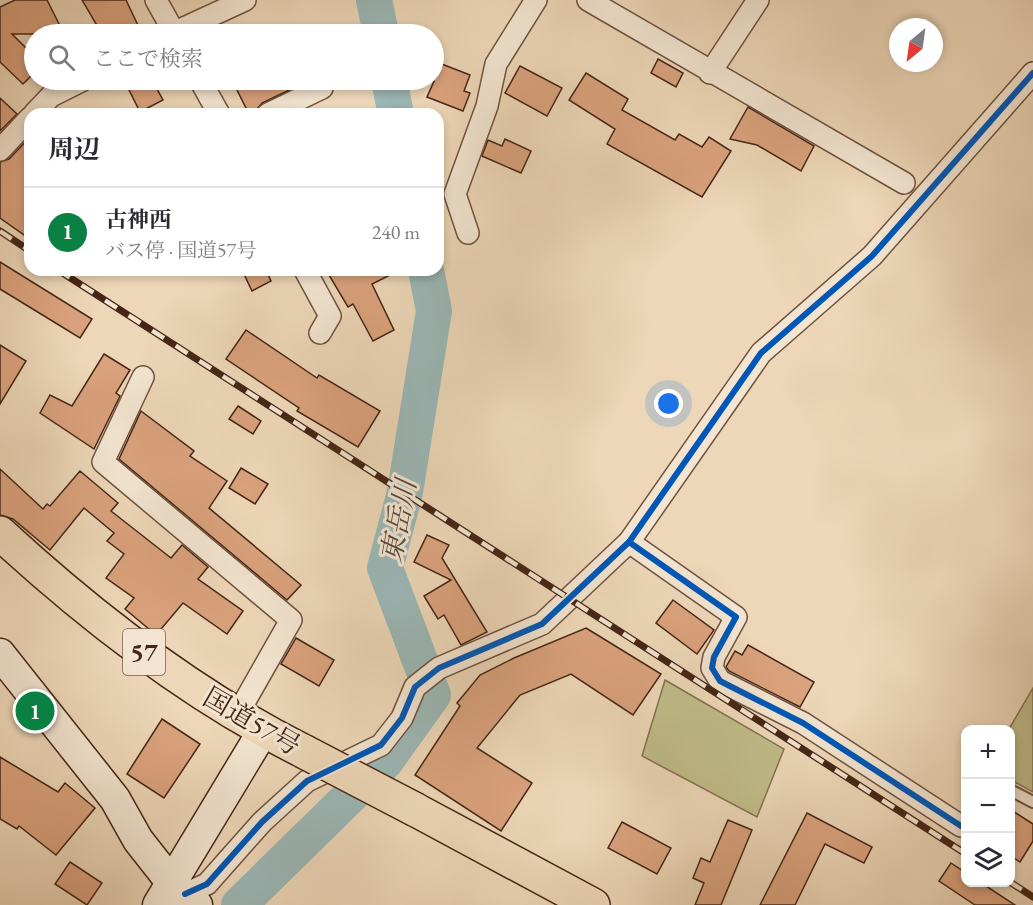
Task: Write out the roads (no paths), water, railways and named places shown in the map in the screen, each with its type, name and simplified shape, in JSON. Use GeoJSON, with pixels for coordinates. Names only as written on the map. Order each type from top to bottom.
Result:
{"type":"FeatureCollection","features":[{"type":"Feature","properties":{"kind":"highway","name":"国道57号"},"geometry":{"type":"LineString","coordinates":[[0,533],[37,567],[137,647],[250,723],[593,905]]}},
{"type":"Feature","properties":{"kind":"street"},"geometry":{"type":"LineString","coordinates":[[156,0],[168,24]]}},
{"type":"Feature","properties":{"kind":"street"},"geometry":{"type":"LineString","coordinates":[[194,24],[245,0]]}},
{"type":"Feature","properties":{"kind":"street"},"geometry":{"type":"LineString","coordinates":[[468,233],[455,194],[487,106],[496,64],[536,0]]}},
{"type":"Feature","properties":{"kind":"street"},"geometry":{"type":"LineString","coordinates":[[588,0],[710,73],[904,183]]}},
{"type":"Feature","properties":{"kind":"street"},"geometry":{"type":"LineString","coordinates":[[710,73],[758,0]]}},
{"type":"Feature","properties":{"kind":"street"},"geometry":{"type":"LineString","coordinates":[[181,898],[207,884],[262,822],[307,781],[381,745],[402,718],[415,687],[439,668],[542,624],[629,542],[761,353],[872,256],[1033,73]]}},
{"type":"Feature","properties":{"kind":"street"},"geometry":{"type":"LineString","coordinates":[[40,108],[51,96],[63,90]]}},
{"type":"Feature","properties":{"kind":"street"},"geometry":{"type":"LineString","coordinates":[[206,90],[216,108]]}},
{"type":"Feature","properties":{"kind":"street"},"geometry":{"type":"LineString","coordinates":[[280,108],[318,90]]}},
{"type":"Feature","properties":{"kind":"street"},"geometry":{"type":"LineString","coordinates":[[0,150],[24,124]]}},
{"type":"Feature","properties":{"kind":"street"},"geometry":{"type":"LineString","coordinates":[[308,276],[330,316],[320,333]]}},
{"type":"Feature","properties":{"kind":"street"},"geometry":{"type":"LineString","coordinates":[[143,377],[103,462],[291,620],[181,898]]}},
{"type":"Feature","properties":{"kind":"street"},"geometry":{"type":"LineString","coordinates":[[629,542],[736,617],[714,657],[712,668],[720,681],[803,723],[961,822]]}},
{"type":"Feature","properties":{"kind":"street"},"geometry":{"type":"LineString","coordinates":[[0,654],[115,799],[138,840],[181,898]]}},
{"type":"Feature","properties":{"kind":"lane"},"geometry":{"type":"LineString","coordinates":[[1015,792],[1033,802]]}},
{"type":"Feature","properties":{"kind":"waterway","name":"東岳川"},"geometry":{"type":"LineString","coordinates":[[374,0],[379,24]]}},
{"type":"Feature","properties":{"kind":"waterway","name":"東岳川"},"geometry":{"type":"LineString","coordinates":[[391,90],[395,108]]}},
{"type":"Feature","properties":{"kind":"waterway","name":"東岳川"},"geometry":{"type":"LineString","coordinates":[[239,905],[385,762],[433,695],[385,568],[405,492],[434,311],[427,276]]}},
{"type":"Feature","properties":{"kind":"railway"},"geometry":{"type":"LineString","coordinates":[[0,231],[24,247]]}},
{"type":"Feature","properties":{"kind":"railway"},"geometry":{"type":"LineString","coordinates":[[67,276],[961,851]]}},
{"type":"Feature","properties":{"kind":"railway"},"geometry":{"type":"LineString","coordinates":[[1015,885],[1033,897]]}},
{"type":"Feature","properties":{"kind":"place","name":"古神西"},"geometry":{"type":"Point","coordinates":[35,711]}}]}
